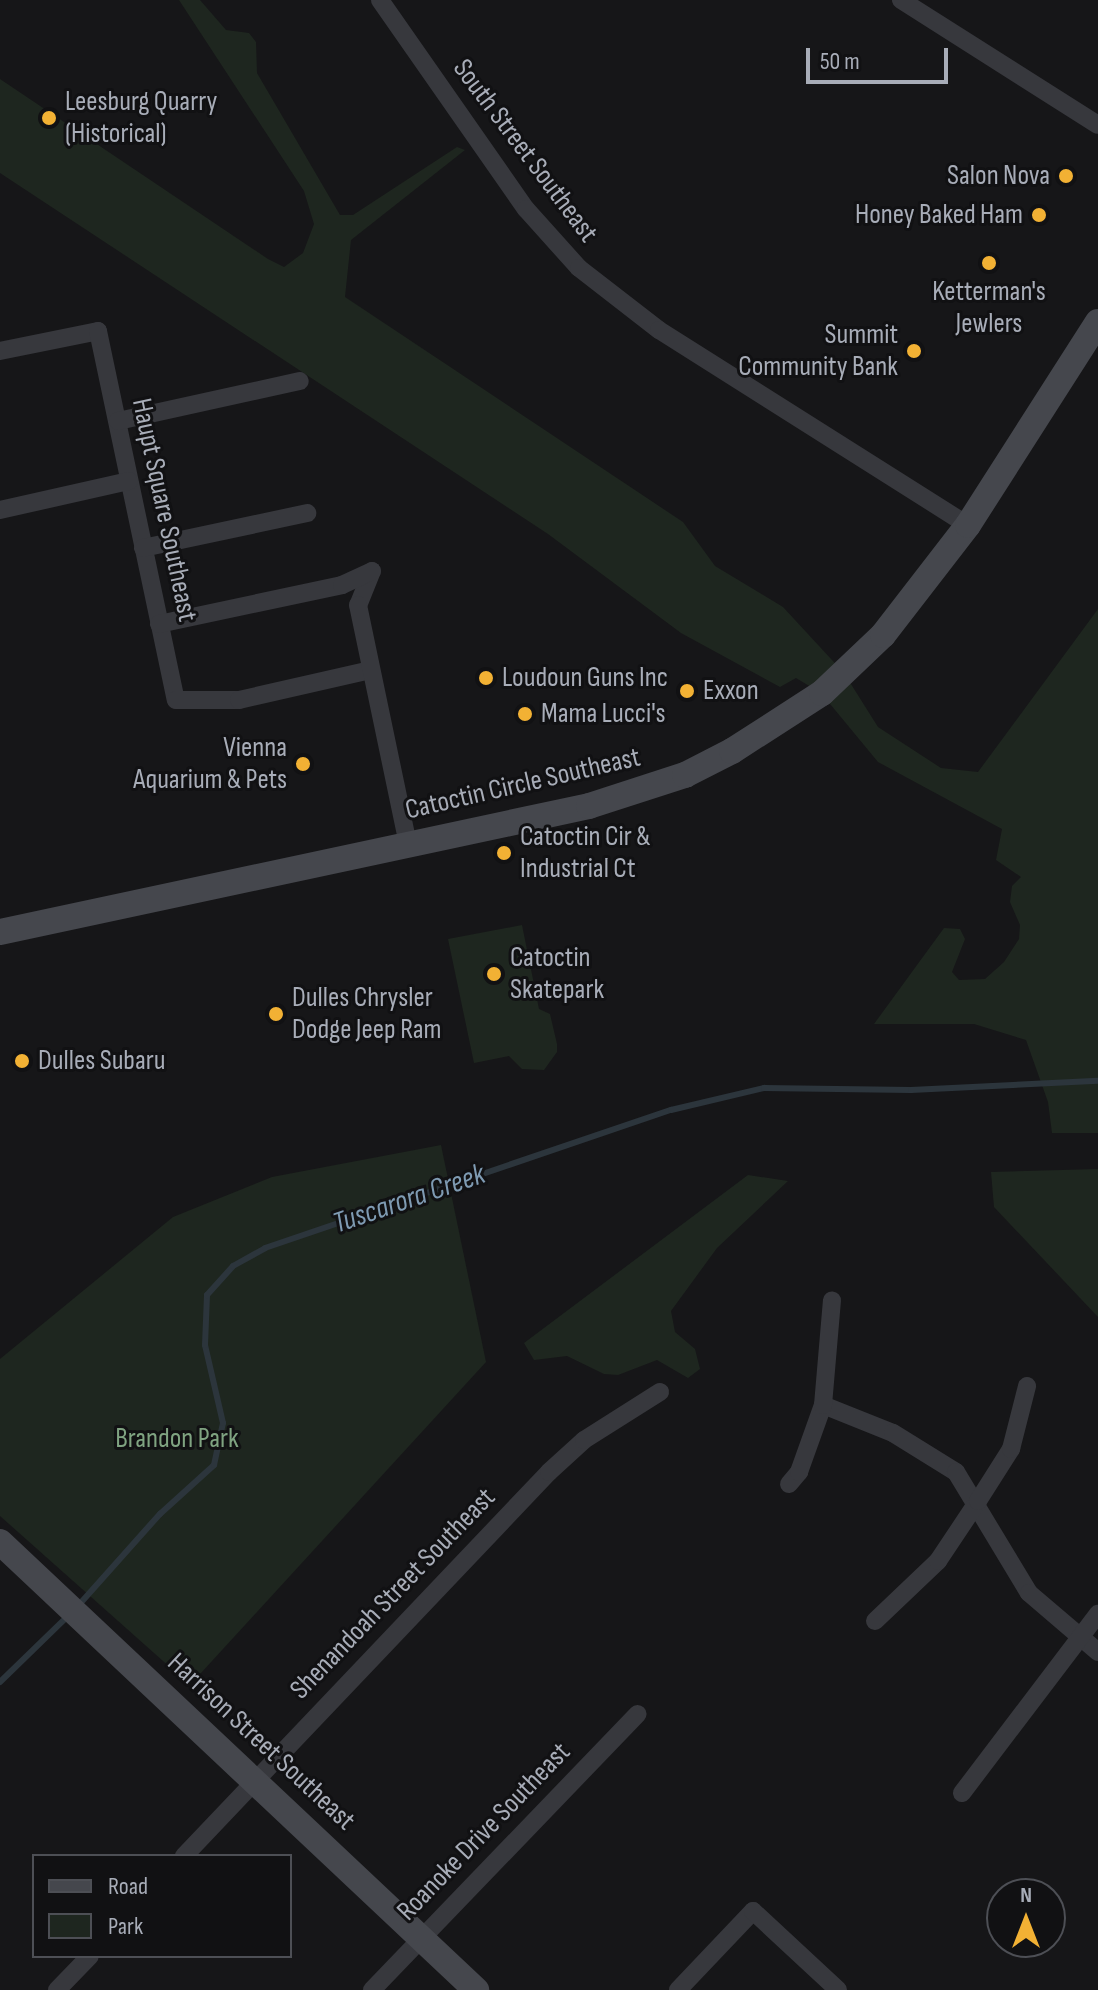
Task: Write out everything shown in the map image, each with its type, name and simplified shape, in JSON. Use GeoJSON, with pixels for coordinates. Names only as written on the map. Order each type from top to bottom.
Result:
{"type":"FeatureCollection","features":[{"type":"Feature","properties":{"kind":"main road","name":"Catoctin Circle Southeast"},"geometry":{"type":"LineString","coordinates":[[0,932],[600,803],[685,775],[732,751],[822,693],[883,635],[968,525],[1098,322]]}},
{"type":"Feature","properties":{"kind":"main road","name":"Harrison Street Southeast"},"geometry":{"type":"LineString","coordinates":[[0,1542],[476,1990]]}},
{"type":"Feature","properties":{"kind":"street","name":"South Street Southeast"},"geometry":{"type":"LineString","coordinates":[[380,0],[526,209],[579,268],[659,330],[968,525]]}},
{"type":"Feature","properties":{"kind":"street"},"geometry":{"type":"LineString","coordinates":[[901,0],[1098,125]]}},
{"type":"Feature","properties":{"kind":"street","name":"Haupt Square Southeast"},"geometry":{"type":"LineString","coordinates":[[0,351],[98,331],[176,700],[239,700],[371,670]]}},
{"type":"Feature","properties":{"kind":"street"},"geometry":{"type":"LineString","coordinates":[[118,421],[300,381]]}},
{"type":"Feature","properties":{"kind":"street"},"geometry":{"type":"LineString","coordinates":[[0,510],[129,481]]}},
{"type":"Feature","properties":{"kind":"street"},"geometry":{"type":"LineString","coordinates":[[143,548],[307,513]]}},
{"type":"Feature","properties":{"kind":"street"},"geometry":{"type":"LineString","coordinates":[[159,624],[342,585],[372,571],[358,605],[408,844]]}},
{"type":"Feature","properties":{"kind":"street"},"geometry":{"type":"LineString","coordinates":[[789,1484],[799,1472],[823,1405],[832,1300]]}},
{"type":"Feature","properties":{"kind":"street"},"geometry":{"type":"LineString","coordinates":[[875,1621],[938,1561],[978,1501],[1011,1449],[1027,1386]]}},
{"type":"Feature","properties":{"kind":"street","name":"Shenandoah Street Southeast"},"geometry":{"type":"LineString","coordinates":[[186,1854],[253,1778],[549,1472],[584,1440],[660,1392]]}},
{"type":"Feature","properties":{"kind":"street"},"geometry":{"type":"LineString","coordinates":[[823,1405],[917,1445],[956,1472],[978,1501],[1029,1593],[1098,1652]]}},
{"type":"Feature","properties":{"kind":"street"},"geometry":{"type":"LineString","coordinates":[[962,1793],[1098,1614]]}},
{"type":"Feature","properties":{"kind":"street","name":"Roanoke Drive Southeast"},"geometry":{"type":"LineString","coordinates":[[372,1990],[638,1714]]}},
{"type":"Feature","properties":{"kind":"street"},"geometry":{"type":"LineString","coordinates":[[678,1990],[753,1911],[838,1990]]}},
{"type":"Feature","properties":{"kind":"street"},"geometry":{"type":"LineString","coordinates":[[57,1990],[88,1958]]}},
{"type":"Feature","properties":{"kind":"green space"},"geometry":{"type":"Polygon","coordinates":[[[179,0],[200,0],[226,30],[249,33],[256,42],[257,73],[340,215],[353,215],[457,147],[465,150],[351,240],[345,297],[683,522],[715,566],[783,607],[844,673],[878,727],[941,768],[978,772],[1098,609],[1098,1133],[1052,1133],[1048,1102],[1026,1040],[974,1024],[874,1024],[944,928],[960,929],[965,939],[952,972],[959,980],[985,979],[1004,962],[1019,939],[1020,925],[1010,902],[1012,886],[1021,877],[996,860],[1002,829],[878,762],[821,693],[796,678],[780,687],[681,633],[548,534],[0,173],[0,79],[268,259],[284,267],[303,253],[314,224],[304,191],[179,0]]]}},
{"type":"Feature","properties":{"kind":"green space","name":"Catoctin Skatepark"},"geometry":{"type":"Polygon","coordinates":[[[522,925],[539,1009],[550,1014],[557,1044],[557,1052],[544,1070],[522,1069],[509,1056],[474,1063],[448,939],[522,925]]]}},
{"type":"Feature","properties":{"kind":"green space","name":"Brandon Park"},"geometry":{"type":"Polygon","coordinates":[[[441,1145],[486,1362],[190,1685],[0,1516],[0,1359],[173,1217],[272,1177],[441,1145]]]}},
{"type":"Feature","properties":{"kind":"green space"},"geometry":{"type":"Polygon","coordinates":[[[1098,1169],[1098,1317],[994,1207],[991,1172],[1098,1169]]]}},
{"type":"Feature","properties":{"kind":"green space"},"geometry":{"type":"Polygon","coordinates":[[[748,1175],[788,1181],[717,1248],[671,1311],[675,1332],[695,1349],[700,1369],[688,1378],[657,1360],[618,1375],[604,1374],[567,1356],[534,1360],[524,1343],[748,1175]]]}},
{"type":"Feature","properties":{"kind":"waterway","name":"Tuscarora Creek"},"geometry":{"type":"LineString","coordinates":[[77,1607],[160,1514],[214,1465],[223,1423],[205,1345],[207,1295],[233,1266],[265,1248],[671,1110],[764,1088],[911,1090],[1098,1081]]}},
{"type":"Feature","properties":{"kind":"waterway","name":"Tuscarora Creek"},"geometry":{"type":"LineString","coordinates":[[0,1682],[69,1615]]}},
{"type":"Feature","properties":{"kind":"place","name":"Leesburg Quarry (Historical)"},"geometry":{"type":"Point","coordinates":[49,118]}},
{"type":"Feature","properties":{"kind":"place","name":"Salon Nova"},"geometry":{"type":"Point","coordinates":[1066,176]}},
{"type":"Feature","properties":{"kind":"place","name":"Honey Baked Ham"},"geometry":{"type":"Point","coordinates":[1039,215]}},
{"type":"Feature","properties":{"kind":"place","name":"Ketterman's Jewlers"},"geometry":{"type":"Point","coordinates":[989,263]}},
{"type":"Feature","properties":{"kind":"place","name":"Summit Community Bank"},"geometry":{"type":"Point","coordinates":[914,351]}},
{"type":"Feature","properties":{"kind":"place","name":"Loudoun Guns Inc"},"geometry":{"type":"Point","coordinates":[486,678]}},
{"type":"Feature","properties":{"kind":"place","name":"Exxon"},"geometry":{"type":"Point","coordinates":[687,691]}},
{"type":"Feature","properties":{"kind":"place","name":"Mama Lucci's"},"geometry":{"type":"Point","coordinates":[525,714]}},
{"type":"Feature","properties":{"kind":"place","name":"Vienna Aquarium & Pets"},"geometry":{"type":"Point","coordinates":[303,764]}},
{"type":"Feature","properties":{"kind":"place","name":"Catoctin Cir & Industrial Ct"},"geometry":{"type":"Point","coordinates":[504,853]}},
{"type":"Feature","properties":{"kind":"place","name":"Catoctin Skatepark"},"geometry":{"type":"Point","coordinates":[494,974]}},
{"type":"Feature","properties":{"kind":"place","name":"Dulles Chrysler Dodge Jeep Ram"},"geometry":{"type":"Point","coordinates":[276,1014]}},
{"type":"Feature","properties":{"kind":"place","name":"Dulles Subaru"},"geometry":{"type":"Point","coordinates":[22,1061]}}]}
